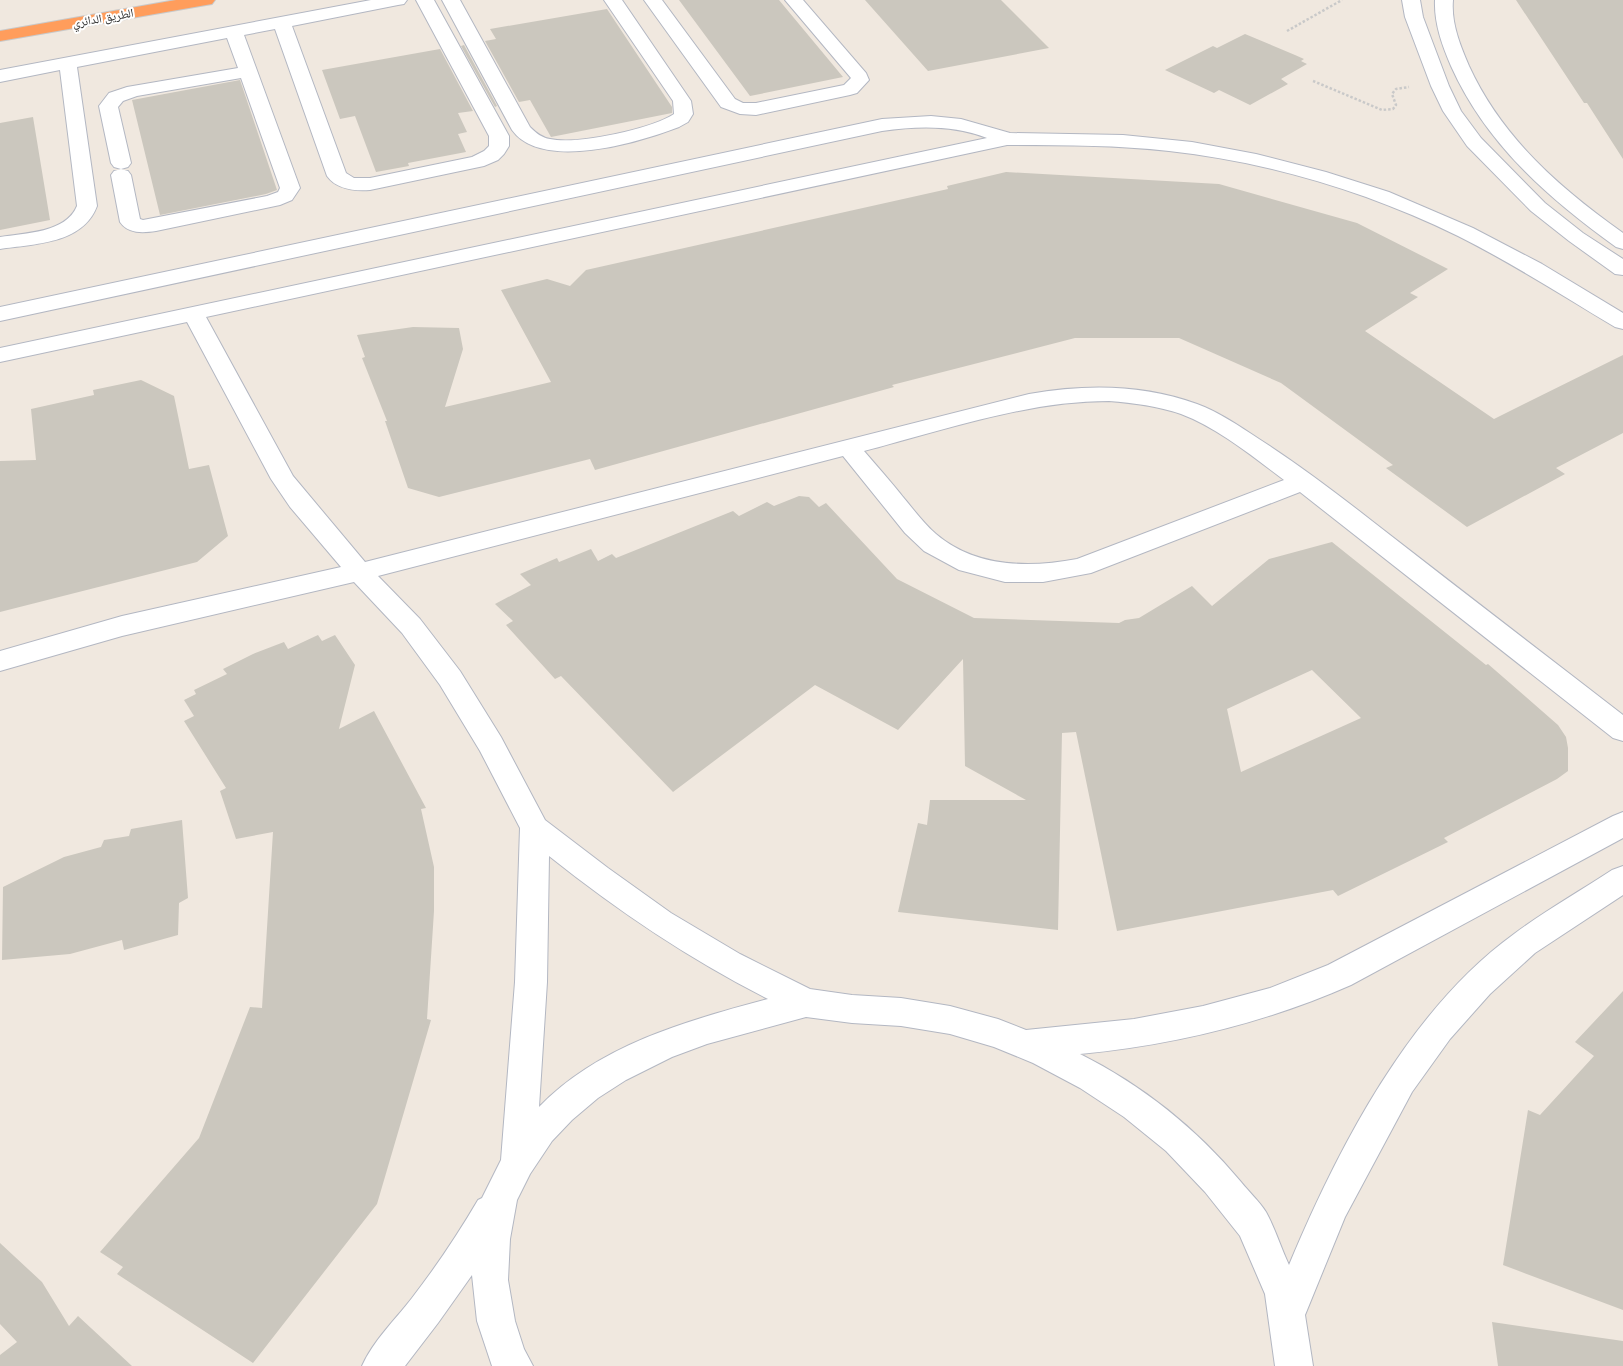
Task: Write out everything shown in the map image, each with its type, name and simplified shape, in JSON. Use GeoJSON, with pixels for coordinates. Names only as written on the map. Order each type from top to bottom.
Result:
{"type":"FeatureCollection","features":[{"type":"Feature","properties":{"kind":"highway","name":"الطريق الدائري"},"geometry":{"type":"LineString","coordinates":[[0,36],[206,0]]}},
{"type":"Feature","properties":{"kind":"street"},"geometry":{"type":"LineString","coordinates":[[0,76],[398,0]]}},
{"type":"Feature","properties":{"kind":"street"},"geometry":{"type":"LineString","coordinates":[[282,23],[337,176],[340,180],[353,184],[370,184],[477,162],[489,157],[497,150],[501,143],[499,136],[425,0]]}},
{"type":"Feature","properties":{"kind":"street"},"geometry":{"type":"LineString","coordinates":[[451,0],[522,130],[534,141],[556,146],[582,144],[662,129],[680,120],[684,113],[685,107],[682,101],[614,0]]}},
{"type":"Feature","properties":{"kind":"street"},"geometry":{"type":"LineString","coordinates":[[653,0],[728,103],[748,109],[850,88],[855,86],[860,80],[860,77],[794,0]]}},
{"type":"Feature","properties":{"kind":"street"},"geometry":{"type":"LineString","coordinates":[[1411,0],[1414,16],[1440,86],[1452,111],[1469,134],[1504,174],[1538,207],[1623,270]]}},
{"type":"Feature","properties":{"kind":"street"},"geometry":{"type":"LineString","coordinates":[[1444,0],[1448,36],[1460,67],[1477,100],[1497,132],[1528,166],[1567,200],[1623,243]]}},
{"type":"Feature","properties":{"kind":"street"},"geometry":{"type":"LineString","coordinates":[[234,32],[290,188],[285,196],[273,201],[156,225],[140,227],[130,222],[108,106],[116,97],[134,91],[247,72]]}},
{"type":"Feature","properties":{"kind":"street"},"geometry":{"type":"LineString","coordinates":[[0,243],[58,232],[71,227],[86,213],[87,206],[68,64]]}},
{"type":"Feature","properties":{"kind":"street"},"geometry":{"type":"LineString","coordinates":[[0,314],[882,125],[926,120],[948,121],[970,125],[1007,139]]}},
{"type":"Feature","properties":{"kind":"street"},"geometry":{"type":"LineString","coordinates":[[0,356],[193,313],[956,152],[1007,139],[1074,139],[1136,142],[1191,148],[1267,163],[1343,183],[1417,210],[1488,243],[1623,322]]}},
{"type":"Feature","properties":{"kind":"street"},"geometry":{"type":"LineString","coordinates":[[193,313],[282,479],[359,572],[411,626],[450,678],[492,745],[535,828],[596,877],[660,922],[729,964],[806,1003],[852,1009],[901,1012],[950,1020],[998,1034],[1046,1052],[1092,1076],[1136,1106],[1178,1140],[1210,1173],[1253,1224],[1283,1294],[1295,1365]]}},
{"type":"Feature","properties":{"kind":"street"},"geometry":{"type":"LineString","coordinates":[[0,661],[122,626],[359,572],[1060,394],[1092,392],[1125,394],[1158,400],[1190,410],[1219,423],[1304,482],[1623,730]]}},
{"type":"Feature","properties":{"kind":"street"},"geometry":{"type":"LineString","coordinates":[[848,447],[916,529],[932,544],[952,557],[976,567],[1003,573],[1030,575],[1057,573],[1082,567],[1304,482]]}},
{"type":"Feature","properties":{"kind":"street"},"geometry":{"type":"LineString","coordinates":[[1024,1044],[1130,1035],[1191,1024],[1249,1009],[1303,991],[1354,969],[1623,824]]}},
{"type":"Feature","properties":{"kind":"street"},"geometry":{"type":"LineString","coordinates":[[518,1162],[531,982],[535,828]]}},
{"type":"Feature","properties":{"kind":"street"},"geometry":{"type":"LineString","coordinates":[[1287,1313],[1335,1199],[1400,1081],[1438,1029],[1479,984],[1524,944],[1623,879]]}},
{"type":"Feature","properties":{"kind":"street"},"geometry":{"type":"LineString","coordinates":[[382,1366],[470,1248],[500,1198],[518,1162],[540,1130],[560,1109],[586,1087],[614,1069],[660,1047],[706,1030],[806,1003]]}},
{"type":"Feature","properties":{"kind":"street"},"geometry":{"type":"LineString","coordinates":[[500,1198],[492,1239],[490,1280],[496,1321],[509,1361],[514,1366]]}},
{"type":"Feature","properties":{"kind":"path"},"geometry":{"type":"LineString","coordinates":[[1287,31],[1342,0]]}},
{"type":"Feature","properties":{"kind":"path"},"geometry":{"type":"LineString","coordinates":[[1313,81],[1382,110],[1393,109],[1396,105],[1392,94],[1396,89],[1440,86]]}},
{"type":"Feature","properties":{"kind":"building"},"geometry":{"type":"Polygon","coordinates":[[[679,0],[779,0],[843,77],[750,96],[679,0]]]}},
{"type":"Feature","properties":{"kind":"building"},"geometry":{"type":"Polygon","coordinates":[[[865,0],[1001,0],[1049,48],[928,71],[865,0]]]}},
{"type":"Feature","properties":{"kind":"building"},"geometry":{"type":"Polygon","coordinates":[[[1516,0],[1623,0],[1623,159],[1587,103],[1584,103],[1516,0]]]}},
{"type":"Feature","properties":{"kind":"building"},"geometry":{"type":"Polygon","coordinates":[[[607,9],[672,107],[672,113],[551,137],[530,100],[519,102],[485,41],[496,39],[490,29],[607,9]]]}},
{"type":"Feature","properties":{"kind":"building"},"geometry":{"type":"Polygon","coordinates":[[[1245,34],[1304,59],[1301,61],[1307,64],[1281,79],[1288,84],[1250,105],[1219,90],[1214,93],[1165,70],[1213,46],[1217,48],[1245,34]]]}},
{"type":"Feature","properties":{"kind":"building"},"geometry":{"type":"Polygon","coordinates":[[[464,45],[497,106],[495,107],[461,46],[464,45]]]}},
{"type":"Feature","properties":{"kind":"building"},"geometry":{"type":"Polygon","coordinates":[[[440,49],[473,111],[458,113],[467,132],[458,134],[466,152],[408,163],[409,166],[376,172],[355,116],[340,119],[322,70],[440,49]]]}},
{"type":"Feature","properties":{"kind":"building"},"geometry":{"type":"Polygon","coordinates":[[[240,80],[277,190],[266,194],[160,215],[132,100],[240,80]]]}},
{"type":"Feature","properties":{"kind":"building"},"geometry":{"type":"Polygon","coordinates":[[[33,117],[50,220],[0,230],[0,123],[33,117]]]}},
{"type":"Feature","properties":{"kind":"building"},"geometry":{"type":"Polygon","coordinates":[[[1006,172],[1219,184],[1357,223],[1448,269],[1410,293],[1418,297],[1365,331],[1494,419],[1623,355],[1623,433],[1556,468],[1565,474],[1467,527],[1386,468],[1393,465],[1281,383],[1179,338],[1075,338],[892,385],[894,387],[595,470],[590,459],[439,497],[408,488],[385,421],[387,421],[362,358],[365,357],[357,335],[413,327],[459,328],[463,349],[445,407],[551,382],[501,290],[547,279],[570,286],[586,270],[948,189],[947,186],[1006,172]]]}},
{"type":"Feature","properties":{"kind":"building"},"geometry":{"type":"Polygon","coordinates":[[[141,380],[174,396],[189,469],[209,465],[228,536],[197,562],[0,612],[0,461],[36,460],[31,409],[94,395],[93,390],[141,380]]]}},
{"type":"Feature","properties":{"kind":"building"},"geometry":{"type":"Polygon","coordinates":[[[799,496],[809,497],[819,507],[826,503],[897,579],[974,618],[1119,623],[1139,618],[1192,586],[1212,606],[1269,559],[1332,542],[1486,665],[1488,664],[1558,725],[1566,737],[1568,771],[1557,779],[1444,838],[1448,842],[1338,896],[1333,890],[1117,931],[1076,732],[1062,733],[1058,930],[898,912],[918,823],[927,825],[930,800],[1026,800],[965,766],[963,659],[898,730],[815,685],[673,792],[561,676],[555,679],[506,625],[513,621],[495,604],[531,585],[520,574],[557,558],[559,562],[591,549],[598,561],[612,554],[616,558],[733,511],[739,516],[767,502],[774,506],[799,496]],[[1312,670],[1227,709],[1241,772],[1361,718],[1312,670]]]}},
{"type":"Feature","properties":{"kind":"building"},"geometry":{"type":"Polygon","coordinates":[[[318,635],[322,641],[335,635],[355,665],[339,729],[374,711],[426,808],[421,809],[434,867],[434,911],[427,1019],[431,1020],[377,1204],[253,1363],[117,1274],[123,1267],[100,1252],[199,1138],[250,1007],[262,1008],[273,832],[236,839],[220,791],[226,788],[184,721],[194,716],[184,700],[196,694],[194,690],[227,674],[223,669],[253,654],[284,642],[288,649],[318,635]]]}},
{"type":"Feature","properties":{"kind":"building"},"geometry":{"type":"Polygon","coordinates":[[[182,820],[188,898],[179,903],[178,935],[124,950],[122,940],[70,954],[2,960],[3,887],[64,857],[101,847],[104,840],[129,836],[131,829],[182,820]]]}},
{"type":"Feature","properties":{"kind":"building"},"geometry":{"type":"Polygon","coordinates":[[[1623,991],[1623,1310],[1503,1265],[1528,1110],[1540,1115],[1594,1056],[1575,1042],[1623,991]]]}},
{"type":"Feature","properties":{"kind":"building"},"geometry":{"type":"Polygon","coordinates":[[[0,1243],[42,1282],[69,1326],[78,1316],[132,1366],[0,1366],[0,1355],[17,1342],[0,1324],[0,1243]]]}},
{"type":"Feature","properties":{"kind":"building"},"geometry":{"type":"Polygon","coordinates":[[[1492,1322],[1623,1341],[1623,1366],[1498,1366],[1492,1322]]]}}]}
